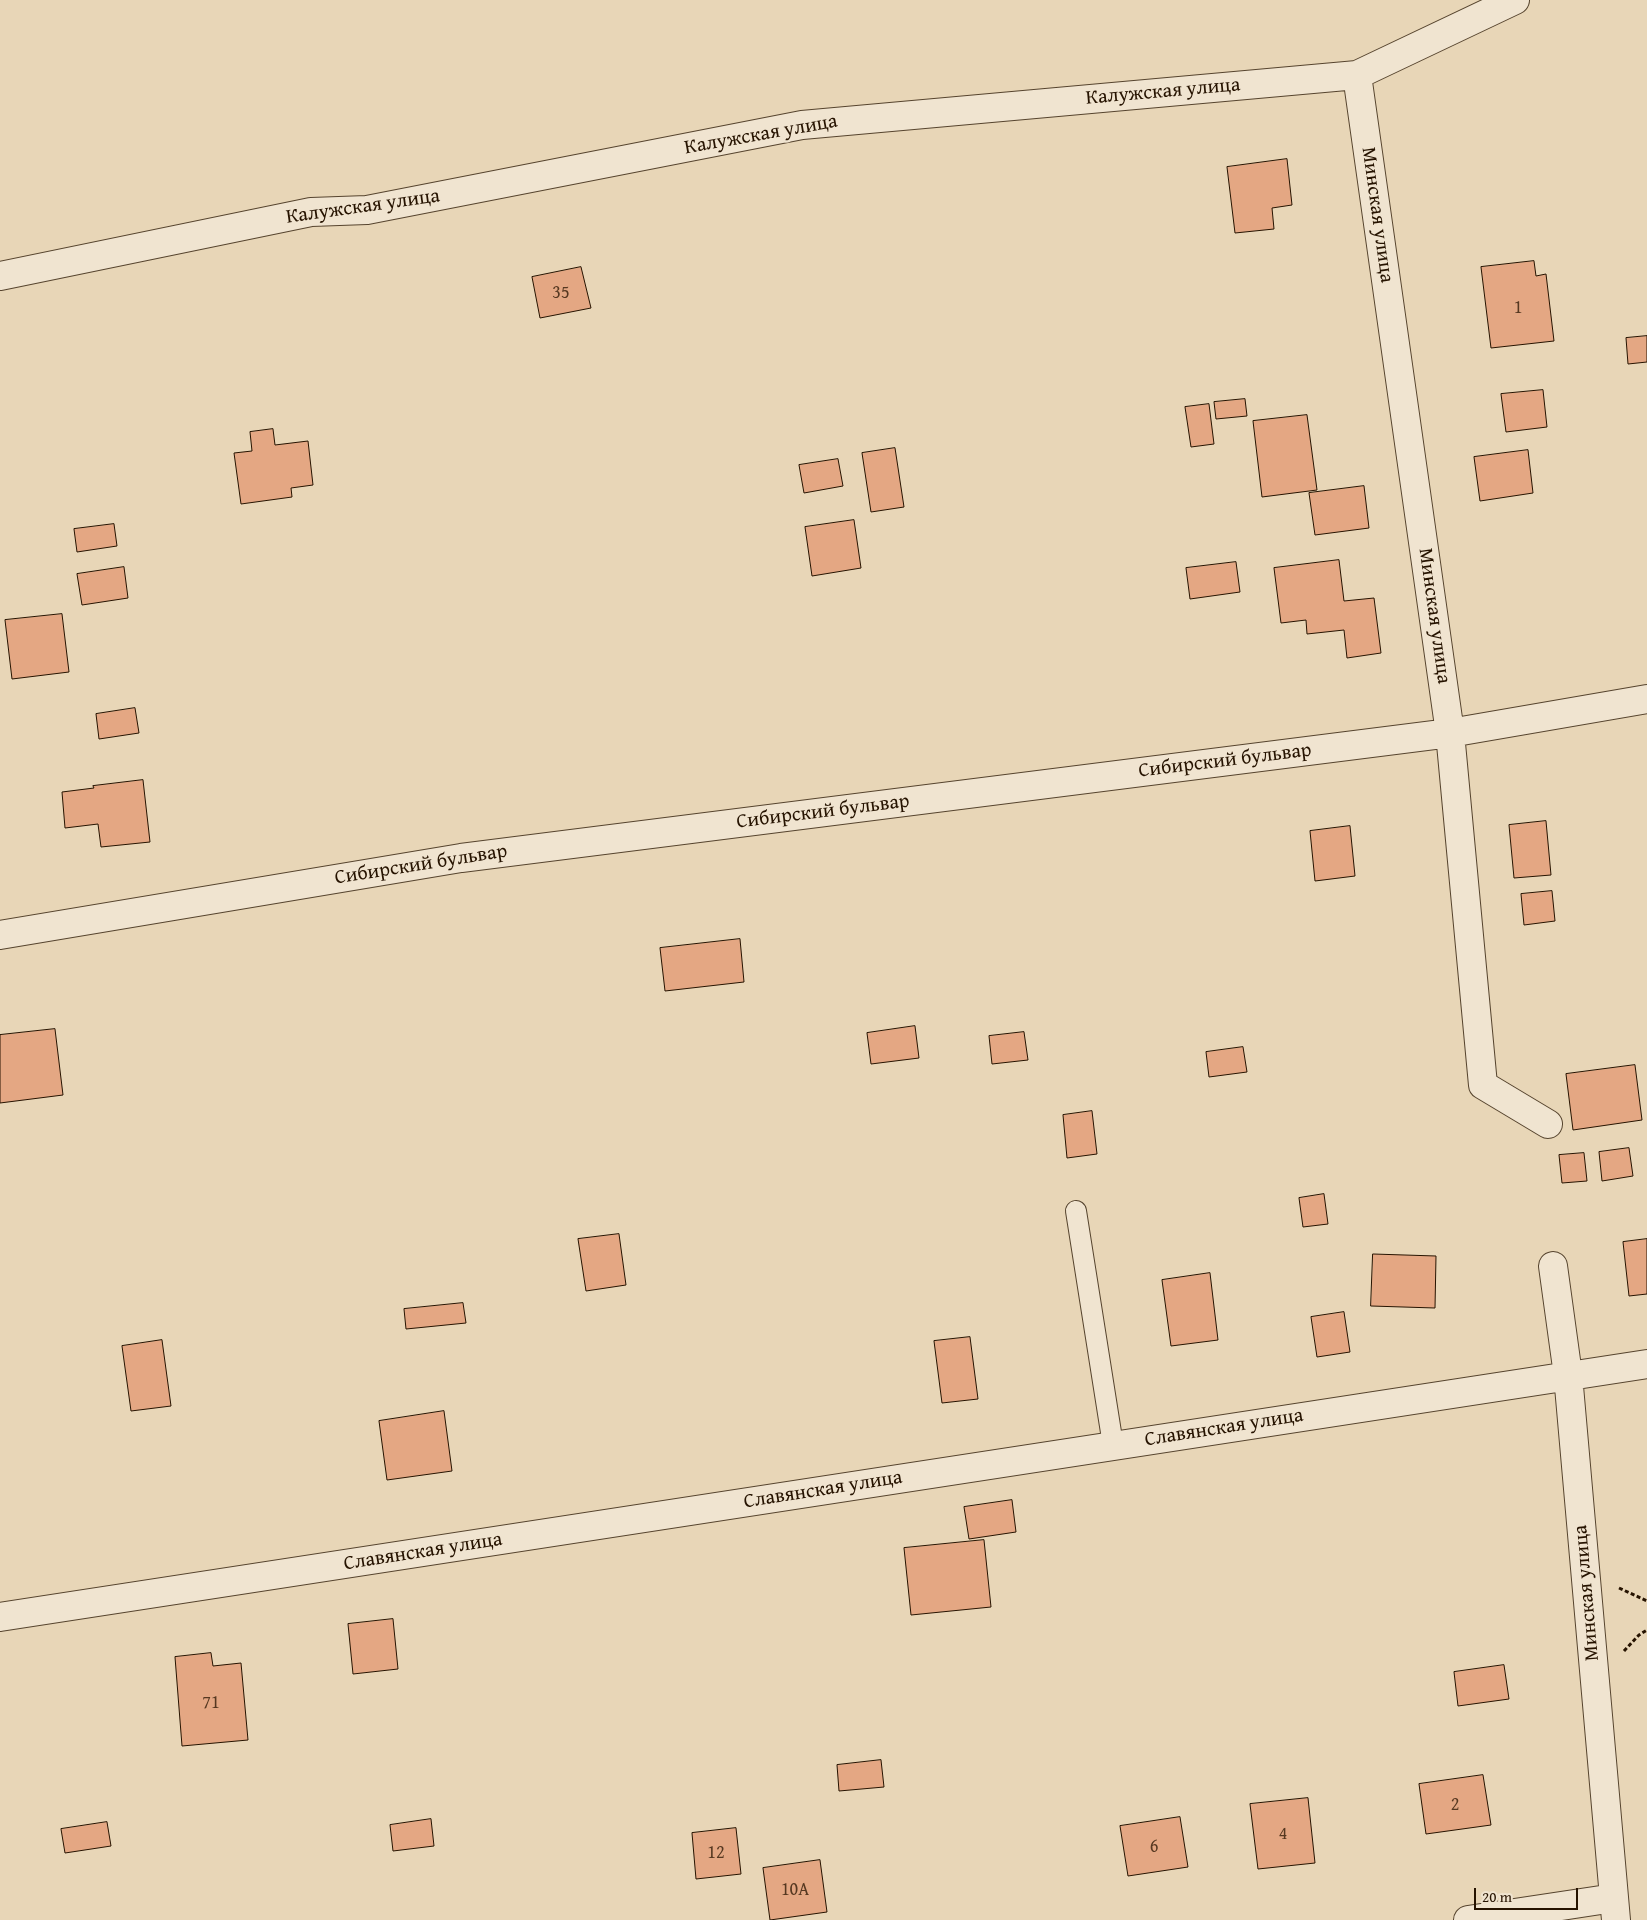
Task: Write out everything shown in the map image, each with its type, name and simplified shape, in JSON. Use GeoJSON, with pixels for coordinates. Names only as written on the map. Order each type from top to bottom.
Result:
{"type":"FeatureCollection","features":[{"type":"Feature","properties":{"kind":"street","name":"Калужская улица"},"geometry":{"type":"LineString","coordinates":[[0,276],[312,212],[367,210],[802,125],[1357,75],[1515,0]]}},
{"type":"Feature","properties":{"kind":"street","name":"Минская улица"},"geometry":{"type":"LineString","coordinates":[[1357,75],[1450,733],[1483,1085],[1548,1124]]}},
{"type":"Feature","properties":{"kind":"street","name":"Сибирский бульвар"},"geometry":{"type":"LineString","coordinates":[[0,936],[462,858],[1450,733],[1647,699]]}},
{"type":"Feature","properties":{"kind":"street","name":"Минская улица"},"geometry":{"type":"LineString","coordinates":[[1553,1266],[1568,1375],[1615,1909]]}},
{"type":"Feature","properties":{"kind":"street","name":"Славянская улица"},"geometry":{"type":"LineString","coordinates":[[0,1617],[1647,1364]]}},
{"type":"Feature","properties":{"kind":"street"},"geometry":{"type":"LineString","coordinates":[[1468,1920],[1615,1909]]}},
{"type":"Feature","properties":{"kind":"lane"},"geometry":{"type":"LineString","coordinates":[[1076,1211],[1113,1445]]}},
{"type":"Feature","properties":{"kind":"building"},"geometry":{"type":"Polygon","coordinates":[[[1287,159],[1292,205],[1272,208],[1274,229],[1235,233],[1227,167],[1287,159]]]}},
{"type":"Feature","properties":{"kind":"building"},"geometry":{"type":"Polygon","coordinates":[[[1534,261],[1536,276],[1546,274],[1554,341],[1491,348],[1481,267],[1534,261]]]}},
{"type":"Feature","properties":{"kind":"building"},"geometry":{"type":"Polygon","coordinates":[[[581,267],[591,308],[540,318],[532,277],[581,267]]]}},
{"type":"Feature","properties":{"kind":"building"},"geometry":{"type":"Polygon","coordinates":[[[1647,336],[1647,362],[1628,364],[1626,338],[1647,336]]]}},
{"type":"Feature","properties":{"kind":"building"},"geometry":{"type":"Polygon","coordinates":[[[1543,390],[1547,427],[1506,432],[1501,394],[1543,390]]]}},
{"type":"Feature","properties":{"kind":"building"},"geometry":{"type":"Polygon","coordinates":[[[1245,399],[1247,416],[1216,419],[1214,402],[1245,399]]]}},
{"type":"Feature","properties":{"kind":"building"},"geometry":{"type":"Polygon","coordinates":[[[1209,404],[1214,444],[1191,447],[1185,407],[1209,404]]]}},
{"type":"Feature","properties":{"kind":"building"},"geometry":{"type":"Polygon","coordinates":[[[1307,415],[1317,490],[1262,497],[1253,421],[1307,415]]]}},
{"type":"Feature","properties":{"kind":"building"},"geometry":{"type":"Polygon","coordinates":[[[273,429],[275,445],[308,441],[313,485],[291,488],[292,497],[241,504],[234,453],[252,451],[250,432],[273,429]]]}},
{"type":"Feature","properties":{"kind":"building"},"geometry":{"type":"Polygon","coordinates":[[[895,448],[904,507],[871,512],[862,453],[895,448]]]}},
{"type":"Feature","properties":{"kind":"building"},"geometry":{"type":"Polygon","coordinates":[[[1528,450],[1533,493],[1480,501],[1474,457],[1528,450]]]}},
{"type":"Feature","properties":{"kind":"building"},"geometry":{"type":"Polygon","coordinates":[[[838,459],[843,486],[804,493],[799,465],[838,459]]]}},
{"type":"Feature","properties":{"kind":"building"},"geometry":{"type":"Polygon","coordinates":[[[1364,486],[1369,528],[1315,535],[1309,493],[1364,486]]]}},
{"type":"Feature","properties":{"kind":"building"},"geometry":{"type":"Polygon","coordinates":[[[854,520],[861,568],[812,576],[805,527],[854,520]]]}},
{"type":"Feature","properties":{"kind":"building"},"geometry":{"type":"Polygon","coordinates":[[[114,524],[117,546],[77,552],[74,529],[114,524]]]}},
{"type":"Feature","properties":{"kind":"building"},"geometry":{"type":"Polygon","coordinates":[[[1339,560],[1344,601],[1374,598],[1381,653],[1347,658],[1344,630],[1307,634],[1306,620],[1281,623],[1274,568],[1339,560]]]}},
{"type":"Feature","properties":{"kind":"building"},"geometry":{"type":"Polygon","coordinates":[[[1236,562],[1240,592],[1190,599],[1186,568],[1236,562]]]}},
{"type":"Feature","properties":{"kind":"building"},"geometry":{"type":"Polygon","coordinates":[[[124,567],[128,598],[82,605],[77,574],[124,567]]]}},
{"type":"Feature","properties":{"kind":"building"},"geometry":{"type":"Polygon","coordinates":[[[62,614],[69,672],[12,679],[5,620],[62,614]]]}},
{"type":"Feature","properties":{"kind":"building"},"geometry":{"type":"Polygon","coordinates":[[[135,708],[139,733],[99,739],[96,714],[135,708]]]}},
{"type":"Feature","properties":{"kind":"building"},"geometry":{"type":"Polygon","coordinates":[[[143,780],[150,842],[101,847],[98,824],[65,828],[62,792],[143,780]]]}},
{"type":"Feature","properties":{"kind":"building"},"geometry":{"type":"Polygon","coordinates":[[[1546,821],[1551,875],[1514,878],[1509,825],[1546,821]]]}},
{"type":"Feature","properties":{"kind":"building"},"geometry":{"type":"Polygon","coordinates":[[[1350,826],[1355,876],[1315,881],[1310,831],[1350,826]]]}},
{"type":"Feature","properties":{"kind":"building"},"geometry":{"type":"Polygon","coordinates":[[[1552,891],[1555,921],[1524,925],[1521,894],[1552,891]]]}},
{"type":"Feature","properties":{"kind":"building"},"geometry":{"type":"Polygon","coordinates":[[[740,939],[744,982],[665,991],[660,948],[740,939]]]}},
{"type":"Feature","properties":{"kind":"building"},"geometry":{"type":"Polygon","coordinates":[[[915,1026],[919,1058],[871,1064],[867,1033],[915,1026]]]}},
{"type":"Feature","properties":{"kind":"building"},"geometry":{"type":"Polygon","coordinates":[[[55,1029],[63,1095],[0,1103],[0,1035],[55,1029]]]}},
{"type":"Feature","properties":{"kind":"building"},"geometry":{"type":"Polygon","coordinates":[[[1024,1032],[1028,1060],[992,1064],[989,1036],[1024,1032]]]}},
{"type":"Feature","properties":{"kind":"building"},"geometry":{"type":"Polygon","coordinates":[[[1243,1047],[1247,1072],[1209,1077],[1206,1052],[1243,1047]]]}},
{"type":"Feature","properties":{"kind":"building"},"geometry":{"type":"Polygon","coordinates":[[[1635,1065],[1642,1120],[1573,1130],[1566,1074],[1635,1065]]]}},
{"type":"Feature","properties":{"kind":"building"},"geometry":{"type":"Polygon","coordinates":[[[1092,1111],[1097,1154],[1067,1158],[1063,1115],[1092,1111]]]}},
{"type":"Feature","properties":{"kind":"building"},"geometry":{"type":"Polygon","coordinates":[[[1629,1148],[1633,1176],[1602,1181],[1599,1152],[1629,1148]]]}},
{"type":"Feature","properties":{"kind":"building"},"geometry":{"type":"Polygon","coordinates":[[[1584,1153],[1587,1181],[1562,1183],[1559,1155],[1584,1153]]]}},
{"type":"Feature","properties":{"kind":"building"},"geometry":{"type":"Polygon","coordinates":[[[1324,1194],[1328,1224],[1303,1227],[1299,1198],[1324,1194]]]}},
{"type":"Feature","properties":{"kind":"building"},"geometry":{"type":"Polygon","coordinates":[[[619,1234],[626,1285],[586,1291],[578,1239],[619,1234]]]}},
{"type":"Feature","properties":{"kind":"building"},"geometry":{"type":"Polygon","coordinates":[[[1647,1239],[1647,1294],[1629,1296],[1623,1242],[1647,1239]]]}},
{"type":"Feature","properties":{"kind":"building"},"geometry":{"type":"Polygon","coordinates":[[[1373,1254],[1436,1256],[1435,1308],[1371,1306],[1373,1254]]]}},
{"type":"Feature","properties":{"kind":"building"},"geometry":{"type":"Polygon","coordinates":[[[1210,1273],[1218,1340],[1171,1346],[1162,1280],[1210,1273]]]}},
{"type":"Feature","properties":{"kind":"building"},"geometry":{"type":"Polygon","coordinates":[[[463,1303],[466,1323],[406,1329],[404,1309],[463,1303]]]}},
{"type":"Feature","properties":{"kind":"building"},"geometry":{"type":"Polygon","coordinates":[[[1344,1312],[1350,1352],[1317,1357],[1311,1317],[1344,1312]]]}},
{"type":"Feature","properties":{"kind":"building"},"geometry":{"type":"Polygon","coordinates":[[[970,1337],[978,1399],[942,1403],[934,1341],[970,1337]]]}},
{"type":"Feature","properties":{"kind":"building"},"geometry":{"type":"Polygon","coordinates":[[[162,1340],[171,1406],[131,1411],[122,1346],[162,1340]]]}},
{"type":"Feature","properties":{"kind":"building"},"geometry":{"type":"Polygon","coordinates":[[[444,1411],[452,1471],[387,1480],[379,1421],[444,1411]]]}},
{"type":"Feature","properties":{"kind":"building"},"geometry":{"type":"Polygon","coordinates":[[[1012,1500],[1016,1532],[969,1539],[964,1507],[1012,1500]]]}},
{"type":"Feature","properties":{"kind":"building"},"geometry":{"type":"Polygon","coordinates":[[[984,1540],[991,1607],[911,1615],[904,1548],[984,1540]]]}},
{"type":"Feature","properties":{"kind":"building"},"geometry":{"type":"Polygon","coordinates":[[[393,1619],[398,1669],[353,1674],[348,1624],[393,1619]]]}},
{"type":"Feature","properties":{"kind":"building"},"geometry":{"type":"Polygon","coordinates":[[[211,1653],[213,1666],[241,1663],[248,1740],[182,1746],[175,1657],[211,1653]]]}},
{"type":"Feature","properties":{"kind":"building"},"geometry":{"type":"Polygon","coordinates":[[[1504,1665],[1509,1699],[1458,1706],[1454,1672],[1504,1665]]]}},
{"type":"Feature","properties":{"kind":"building"},"geometry":{"type":"Polygon","coordinates":[[[881,1760],[884,1787],[839,1791],[837,1765],[881,1760]]]}},
{"type":"Feature","properties":{"kind":"building"},"geometry":{"type":"Polygon","coordinates":[[[1483,1775],[1491,1825],[1426,1834],[1419,1784],[1483,1775]]]}},
{"type":"Feature","properties":{"kind":"building"},"geometry":{"type":"Polygon","coordinates":[[[1308,1798],[1315,1863],[1258,1869],[1250,1804],[1308,1798]]]}},
{"type":"Feature","properties":{"kind":"building"},"geometry":{"type":"Polygon","coordinates":[[[1180,1817],[1188,1867],[1128,1876],[1120,1826],[1180,1817]]]}},
{"type":"Feature","properties":{"kind":"building"},"geometry":{"type":"Polygon","coordinates":[[[431,1819],[434,1846],[393,1851],[390,1825],[431,1819]]]}},
{"type":"Feature","properties":{"kind":"building"},"geometry":{"type":"Polygon","coordinates":[[[107,1822],[111,1846],[65,1853],[61,1829],[107,1822]]]}},
{"type":"Feature","properties":{"kind":"building"},"geometry":{"type":"Polygon","coordinates":[[[736,1828],[741,1874],[696,1879],[692,1833],[736,1828]]]}},
{"type":"Feature","properties":{"kind":"building"},"geometry":{"type":"Polygon","coordinates":[[[820,1860],[827,1912],[770,1920],[763,1868],[820,1860]]]}}]}
